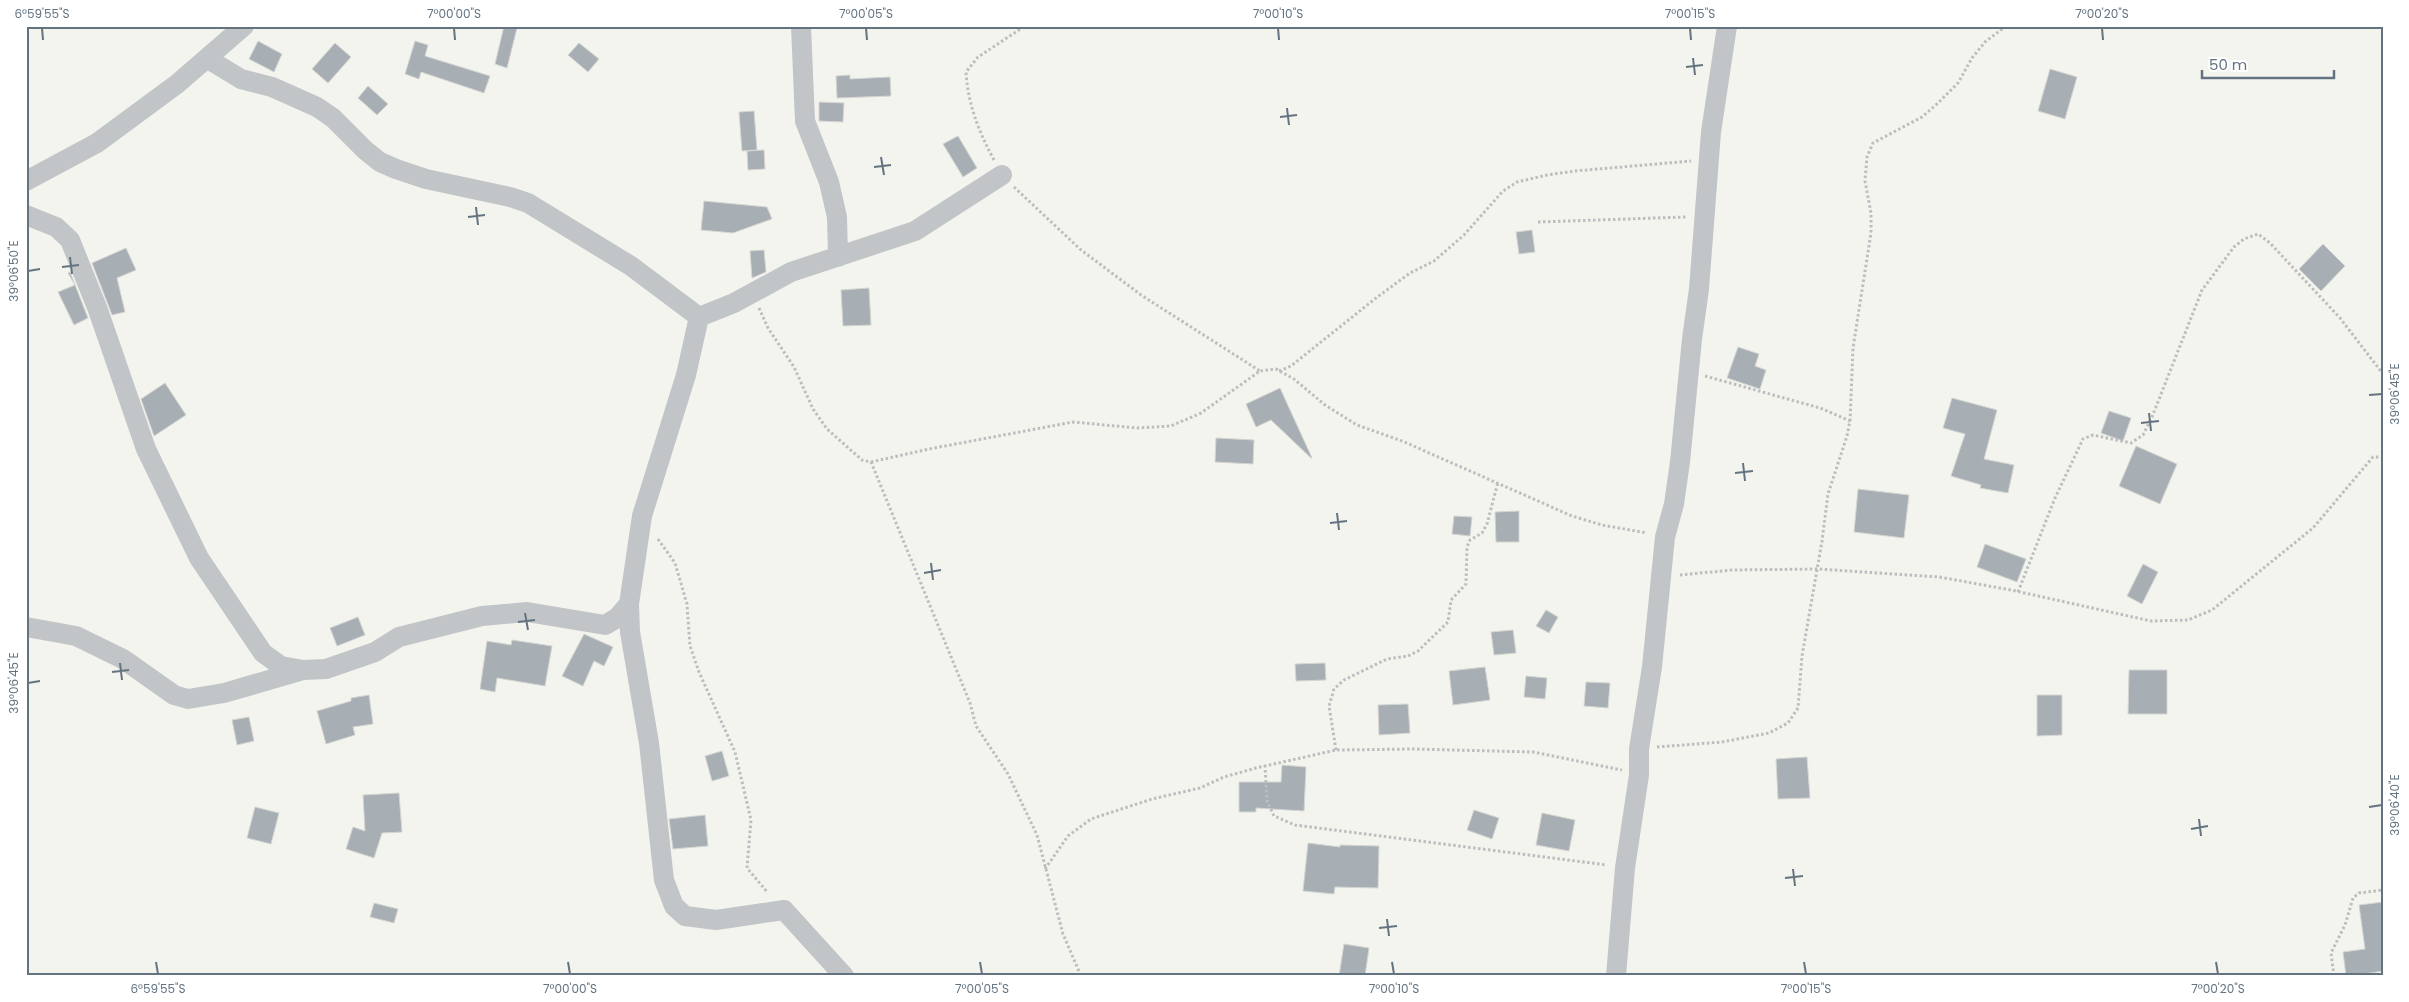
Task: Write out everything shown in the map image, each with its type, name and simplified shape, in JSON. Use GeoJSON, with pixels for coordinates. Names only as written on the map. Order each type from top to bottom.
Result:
{"type":"FeatureCollection","features":[{"type":"Feature","properties":{"kind":"street"},"geometry":{"type":"LineString","coordinates":[[26,181],[97,143],[208,59],[244,26]]}},
{"type":"Feature","properties":{"kind":"street"},"geometry":{"type":"LineString","coordinates":[[801,26],[805,121],[829,182],[837,217],[838,257]]}},
{"type":"Feature","properties":{"kind":"street"},"geometry":{"type":"LineString","coordinates":[[1616,976],[1625,868],[1639,775],[1639,748],[1662,576],[1665,537],[1674,504],[1699,289],[1709,159],[1727,26]]}},
{"type":"Feature","properties":{"kind":"street"},"geometry":{"type":"LineString","coordinates":[[208,59],[241,79],[272,87],[317,107],[340,125],[380,162],[426,179],[510,197],[528,203],[631,266],[698,318]]}},
{"type":"Feature","properties":{"kind":"street"},"geometry":{"type":"LineString","coordinates":[[698,318],[734,302],[791,272],[915,231],[1002,175]]}},
{"type":"Feature","properties":{"kind":"street"},"geometry":{"type":"LineString","coordinates":[[26,215],[56,227],[70,240],[98,310],[146,449],[199,558],[263,653],[281,666],[303,670]]}},
{"type":"Feature","properties":{"kind":"street"},"geometry":{"type":"LineString","coordinates":[[698,318],[686,375],[642,516],[629,604],[630,632],[649,743],[664,880],[674,906],[685,916],[716,920],[784,910],[844,976]]}},
{"type":"Feature","properties":{"kind":"street"},"geometry":{"type":"LineString","coordinates":[[26,627],[76,636],[123,659],[174,695],[188,699],[224,693],[303,670],[326,668],[375,652],[399,637],[482,616],[527,612],[605,625],[617,618],[629,604]]}},
{"type":"Feature","properties":{"kind":"path"},"geometry":{"type":"LineString","coordinates":[[1025,26],[978,57],[966,72],[968,97],[980,135],[1002,175],[1081,250],[1141,296],[1260,371]]}},
{"type":"Feature","properties":{"kind":"path"},"geometry":{"type":"LineString","coordinates":[[1639,748],[1722,742],[1769,733],[1788,723],[1798,708],[1802,656],[1818,569],[1828,494],[1850,421],[1853,348],[1870,233],[1871,213],[1865,181],[1867,157],[1873,143],[1922,117],[1938,103],[1958,83],[1972,58],[1985,42],[2006,26]]}},
{"type":"Feature","properties":{"kind":"path"},"geometry":{"type":"LineString","coordinates":[[1279,371],[1291,366],[1410,273],[1434,261],[1464,235],[1503,191],[1517,182],[1547,174],[1709,159]]}},
{"type":"Feature","properties":{"kind":"path"},"geometry":{"type":"LineString","coordinates":[[1538,222],[1704,216]]}},
{"type":"Feature","properties":{"kind":"path"},"geometry":{"type":"LineString","coordinates":[[2018,592],[2055,498],[2083,439],[2093,435],[2131,443],[2143,435],[2152,417],[2202,290],[2234,247],[2244,239],[2258,234],[2270,242],[2340,318],[2383,374]]}},
{"type":"Feature","properties":{"kind":"path"},"geometry":{"type":"LineString","coordinates":[[751,292],[768,328],[794,367],[813,409],[827,430],[862,460],[872,462],[929,449],[1073,422],[1137,428],[1171,426],[1201,413],[1260,371],[1276,369],[1294,379],[1325,405],[1357,426],[1402,441],[1479,476],[1498,482],[1544,506],[1602,525],[1665,537]]}},
{"type":"Feature","properties":{"kind":"path"},"geometry":{"type":"LineString","coordinates":[[1690,372],[1820,408],[1850,421]]}},
{"type":"Feature","properties":{"kind":"path"},"geometry":{"type":"LineString","coordinates":[[1662,576],[1732,570],[1818,569],[1939,577],[2151,621],[2188,620],[2212,610],[2313,528],[2373,458],[2383,457]]}},
{"type":"Feature","properties":{"kind":"path"},"geometry":{"type":"LineString","coordinates":[[872,462],[970,703],[976,726],[1008,774],[1025,807],[1043,853],[1045,870],[1063,934],[1080,976]]}},
{"type":"Feature","properties":{"kind":"path"},"geometry":{"type":"LineString","coordinates":[[1336,750],[1330,706],[1334,689],[1344,680],[1387,659],[1408,656],[1418,651],[1448,622],[1452,600],[1466,584],[1466,547],[1470,540],[1482,533],[1488,524],[1498,482]]}},
{"type":"Feature","properties":{"kind":"path"},"geometry":{"type":"LineString","coordinates":[[642,516],[675,562],[686,604],[690,646],[699,672],[735,752],[751,820],[746,868],[784,910]]}},
{"type":"Feature","properties":{"kind":"path"},"geometry":{"type":"LineString","coordinates":[[1045,870],[1068,836],[1091,819],[1152,799],[1200,788],[1224,777],[1265,765],[1336,750],[1413,749],[1533,752],[1639,775]]}},
{"type":"Feature","properties":{"kind":"path"},"geometry":{"type":"LineString","coordinates":[[1265,765],[1267,801],[1274,816],[1294,825],[1625,868]]}},
{"type":"Feature","properties":{"kind":"path"},"geometry":{"type":"LineString","coordinates":[[2334,976],[2331,953],[2345,925],[2353,898],[2359,893],[2383,890]]}},
{"type":"Feature","properties":{"kind":"building"},"geometry":{"type":"Polygon","coordinates":[[[504,26],[517,28],[507,68],[495,64],[504,26]]]}},
{"type":"Feature","properties":{"kind":"building"},"geometry":{"type":"Polygon","coordinates":[[[258,41],[282,54],[274,72],[249,59],[258,41]]]}},
{"type":"Feature","properties":{"kind":"building"},"geometry":{"type":"Polygon","coordinates":[[[415,41],[428,45],[425,56],[490,76],[484,93],[421,72],[419,79],[405,74],[415,41]]]}},
{"type":"Feature","properties":{"kind":"building"},"geometry":{"type":"Polygon","coordinates":[[[335,43],[351,57],[328,83],[312,69],[335,43]]]}},
{"type":"Feature","properties":{"kind":"building"},"geometry":{"type":"Polygon","coordinates":[[[579,43],[599,59],[588,72],[568,55],[579,43]]]}},
{"type":"Feature","properties":{"kind":"building"},"geometry":{"type":"Polygon","coordinates":[[[2050,69],[2077,77],[2065,119],[2038,111],[2050,69]]]}},
{"type":"Feature","properties":{"kind":"building"},"geometry":{"type":"Polygon","coordinates":[[[850,75],[850,79],[890,77],[891,96],[837,98],[836,76],[850,75]]]}},
{"type":"Feature","properties":{"kind":"building"},"geometry":{"type":"Polygon","coordinates":[[[368,86],[388,104],[377,115],[358,98],[368,86]]]}},
{"type":"Feature","properties":{"kind":"building"},"geometry":{"type":"Polygon","coordinates":[[[819,102],[844,103],[843,122],[819,121],[819,102]]]}},
{"type":"Feature","properties":{"kind":"building"},"geometry":{"type":"Polygon","coordinates":[[[754,111],[757,150],[742,151],[739,112],[754,111]]]}},
{"type":"Feature","properties":{"kind":"building"},"geometry":{"type":"Polygon","coordinates":[[[958,136],[977,168],[963,177],[943,144],[958,136]]]}},
{"type":"Feature","properties":{"kind":"building"},"geometry":{"type":"Polygon","coordinates":[[[764,150],[765,169],[748,170],[747,151],[764,150]]]}},
{"type":"Feature","properties":{"kind":"building"},"geometry":{"type":"Polygon","coordinates":[[[704,201],[767,207],[772,219],[733,233],[701,230],[704,201]]]}},
{"type":"Feature","properties":{"kind":"building"},"geometry":{"type":"Polygon","coordinates":[[[1532,230],[1535,252],[1519,254],[1516,232],[1532,230]]]}},
{"type":"Feature","properties":{"kind":"building"},"geometry":{"type":"Polygon","coordinates":[[[2323,244],[2345,266],[2321,291],[2299,269],[2323,244]]]}},
{"type":"Feature","properties":{"kind":"building"},"geometry":{"type":"Polygon","coordinates":[[[126,248],[136,270],[117,278],[125,312],[112,315],[92,263],[126,248]]]}},
{"type":"Feature","properties":{"kind":"building"},"geometry":{"type":"Polygon","coordinates":[[[764,250],[766,272],[752,278],[750,251],[764,250]]]}},
{"type":"Feature","properties":{"kind":"building"},"geometry":{"type":"Polygon","coordinates":[[[70,272],[88,318],[74,325],[58,292],[75,285],[68,273],[70,272]]]}},
{"type":"Feature","properties":{"kind":"building"},"geometry":{"type":"Polygon","coordinates":[[[869,288],[871,325],[843,326],[841,290],[869,288]]]}},
{"type":"Feature","properties":{"kind":"building"},"geometry":{"type":"Polygon","coordinates":[[[1738,347],[1759,354],[1755,366],[1766,370],[1760,389],[1727,378],[1738,347]]]}},
{"type":"Feature","properties":{"kind":"building"},"geometry":{"type":"Polygon","coordinates":[[[165,383],[186,415],[154,436],[141,399],[165,383]]]}},
{"type":"Feature","properties":{"kind":"building"},"geometry":{"type":"Polygon","coordinates":[[[1280,388],[1312,458],[1271,420],[1256,427],[1246,404],[1280,388]]]}},
{"type":"Feature","properties":{"kind":"building"},"geometry":{"type":"Polygon","coordinates":[[[1952,398],[1997,410],[1984,459],[2014,465],[2008,493],[1980,488],[1981,485],[1951,476],[1965,434],[1943,428],[1952,398]]]}},
{"type":"Feature","properties":{"kind":"building"},"geometry":{"type":"Polygon","coordinates":[[[2109,411],[2131,418],[2123,441],[2101,433],[2109,411]]]}},
{"type":"Feature","properties":{"kind":"building"},"geometry":{"type":"Polygon","coordinates":[[[1216,438],[1254,440],[1253,464],[1215,462],[1216,438]]]}},
{"type":"Feature","properties":{"kind":"building"},"geometry":{"type":"Polygon","coordinates":[[[2136,446],[2177,464],[2160,504],[2119,486],[2136,446]]]}},
{"type":"Feature","properties":{"kind":"building"},"geometry":{"type":"Polygon","coordinates":[[[1858,489],[1909,495],[1904,538],[1854,532],[1858,489]]]}},
{"type":"Feature","properties":{"kind":"building"},"geometry":{"type":"Polygon","coordinates":[[[1519,511],[1519,542],[1496,542],[1495,512],[1519,511]]]}},
{"type":"Feature","properties":{"kind":"building"},"geometry":{"type":"Polygon","coordinates":[[[1454,516],[1472,517],[1470,536],[1452,534],[1454,516]]]}},
{"type":"Feature","properties":{"kind":"building"},"geometry":{"type":"Polygon","coordinates":[[[1985,544],[2026,559],[2017,582],[1977,567],[1985,544]]]}},
{"type":"Feature","properties":{"kind":"building"},"geometry":{"type":"Polygon","coordinates":[[[2143,564],[2158,572],[2142,604],[2127,596],[2143,564]]]}},
{"type":"Feature","properties":{"kind":"building"},"geometry":{"type":"Polygon","coordinates":[[[1546,610],[1558,617],[1549,633],[1536,626],[1546,610]]]}},
{"type":"Feature","properties":{"kind":"building"},"geometry":{"type":"Polygon","coordinates":[[[358,617],[365,635],[337,646],[330,628],[358,617]]]}},
{"type":"Feature","properties":{"kind":"building"},"geometry":{"type":"Polygon","coordinates":[[[1513,630],[1516,653],[1494,655],[1491,632],[1513,630]]]}},
{"type":"Feature","properties":{"kind":"building"},"geometry":{"type":"Polygon","coordinates":[[[584,634],[613,647],[604,666],[594,661],[583,686],[562,676],[584,634]]]}},
{"type":"Feature","properties":{"kind":"building"},"geometry":{"type":"Polygon","coordinates":[[[512,640],[552,646],[545,686],[497,678],[495,692],[480,689],[487,641],[511,645],[512,640]]]}},
{"type":"Feature","properties":{"kind":"building"},"geometry":{"type":"Polygon","coordinates":[[[1325,663],[1326,680],[1296,681],[1295,664],[1325,663]]]}},
{"type":"Feature","properties":{"kind":"building"},"geometry":{"type":"Polygon","coordinates":[[[1485,667],[1490,700],[1453,705],[1449,671],[1485,667]]]}},
{"type":"Feature","properties":{"kind":"building"},"geometry":{"type":"Polygon","coordinates":[[[2129,670],[2167,670],[2167,714],[2128,714],[2129,670]]]}},
{"type":"Feature","properties":{"kind":"building"},"geometry":{"type":"Polygon","coordinates":[[[1526,676],[1547,678],[1545,699],[1524,697],[1526,676]]]}},
{"type":"Feature","properties":{"kind":"building"},"geometry":{"type":"Polygon","coordinates":[[[1586,682],[1610,683],[1608,708],[1584,706],[1586,682]]]}},
{"type":"Feature","properties":{"kind":"building"},"geometry":{"type":"Polygon","coordinates":[[[369,695],[373,724],[353,727],[355,735],[326,744],[317,711],[351,701],[351,698],[369,695]]]}},
{"type":"Feature","properties":{"kind":"building"},"geometry":{"type":"Polygon","coordinates":[[[2037,695],[2062,695],[2062,735],[2037,736],[2037,695]]]}},
{"type":"Feature","properties":{"kind":"building"},"geometry":{"type":"Polygon","coordinates":[[[1408,704],[1410,733],[1379,735],[1378,705],[1408,704]]]}},
{"type":"Feature","properties":{"kind":"building"},"geometry":{"type":"Polygon","coordinates":[[[249,717],[254,741],[237,745],[232,720],[249,717]]]}},
{"type":"Feature","properties":{"kind":"building"},"geometry":{"type":"Polygon","coordinates":[[[722,751],[729,776],[712,781],[705,756],[722,751]]]}},
{"type":"Feature","properties":{"kind":"building"},"geometry":{"type":"Polygon","coordinates":[[[1807,757],[1810,798],[1778,799],[1776,759],[1807,757]]]}},
{"type":"Feature","properties":{"kind":"building"},"geometry":{"type":"Polygon","coordinates":[[[1282,765],[1306,767],[1304,811],[1256,808],[1256,812],[1239,812],[1239,782],[1281,782],[1282,765]]]}},
{"type":"Feature","properties":{"kind":"building"},"geometry":{"type":"Polygon","coordinates":[[[399,793],[402,832],[382,833],[374,858],[346,849],[353,827],[365,831],[363,795],[399,793]]]}},
{"type":"Feature","properties":{"kind":"building"},"geometry":{"type":"Polygon","coordinates":[[[255,807],[279,813],[271,844],[247,838],[255,807]]]}},
{"type":"Feature","properties":{"kind":"building"},"geometry":{"type":"Polygon","coordinates":[[[1474,810],[1499,818],[1492,839],[1467,830],[1474,810]]]}},
{"type":"Feature","properties":{"kind":"building"},"geometry":{"type":"Polygon","coordinates":[[[1542,813],[1575,820],[1569,851],[1536,845],[1542,813]]]}},
{"type":"Feature","properties":{"kind":"building"},"geometry":{"type":"Polygon","coordinates":[[[705,815],[708,846],[673,849],[669,819],[705,815]]]}},
{"type":"Feature","properties":{"kind":"building"},"geometry":{"type":"Polygon","coordinates":[[[1308,843],[1340,847],[1340,845],[1379,846],[1378,888],[1335,887],[1334,894],[1303,891],[1308,843]]]}},
{"type":"Feature","properties":{"kind":"building"},"geometry":{"type":"Polygon","coordinates":[[[2383,902],[2383,971],[2363,974],[2363,976],[2346,976],[2343,952],[2365,949],[2359,905],[2383,902]]]}},
{"type":"Feature","properties":{"kind":"building"},"geometry":{"type":"Polygon","coordinates":[[[374,903],[398,909],[394,923],[370,917],[374,903]]]}},
{"type":"Feature","properties":{"kind":"building"},"geometry":{"type":"Polygon","coordinates":[[[1344,944],[1369,948],[1365,976],[1339,976],[1344,944]]]}}]}
